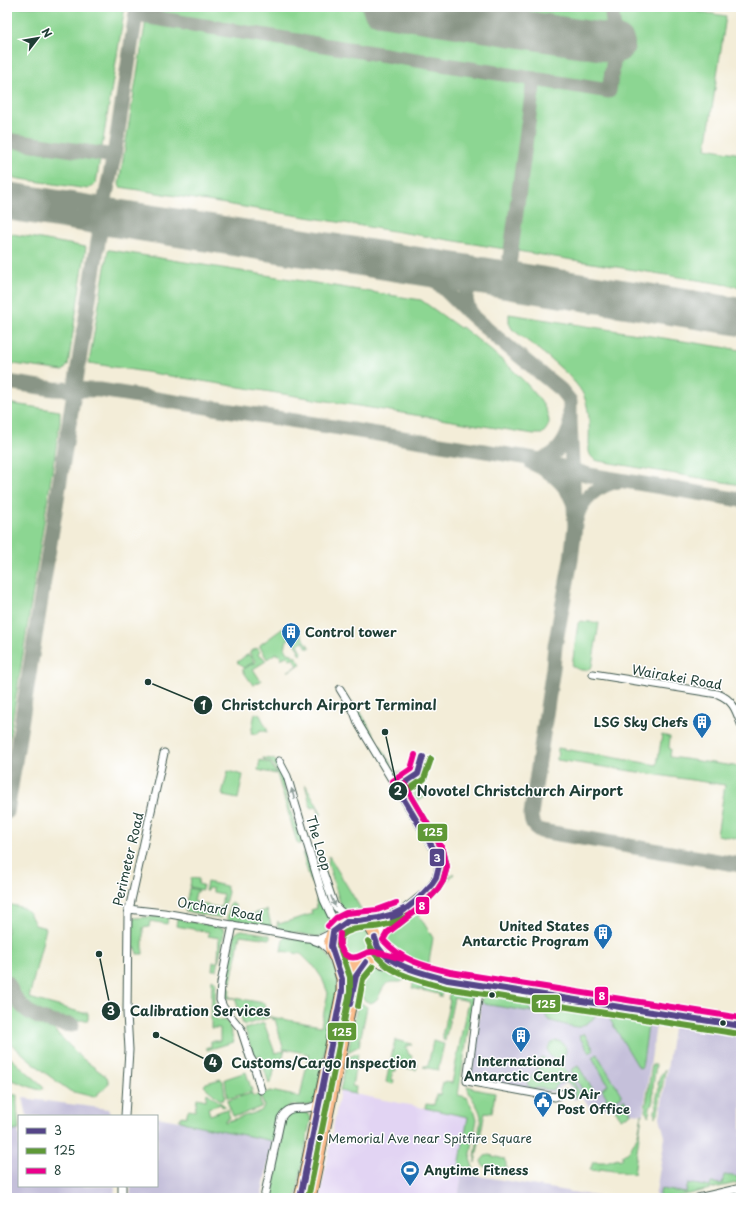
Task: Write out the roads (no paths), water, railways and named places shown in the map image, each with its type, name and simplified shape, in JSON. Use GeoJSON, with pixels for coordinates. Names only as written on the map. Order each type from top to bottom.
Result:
{"type":"FeatureCollection","features":[{"type":"Feature","properties":{"kind":"main road"},"geometry":{"type":"LineString","coordinates":[[300,1198],[342,991],[342,979],[331,943],[333,933],[344,923],[357,921],[370,928],[376,941],[374,953],[358,972],[352,992],[310,1198]]}},
{"type":"Feature","properties":{"kind":"main road"},"geometry":{"type":"LineString","coordinates":[[334,954],[341,962],[349,965],[358,965],[367,961]]}},
{"type":"Feature","properties":{"kind":"street","name":"Wairakei Road"},"geometry":{"type":"LineString","coordinates":[[593,674],[718,694],[727,698],[734,706],[741,724]]}},
{"type":"Feature","properties":{"kind":"street"},"geometry":{"type":"LineString","coordinates":[[340,689],[354,712],[359,725],[438,857],[438,870],[434,881],[417,900],[381,928],[376,941],[388,957],[416,972]]}},
{"type":"Feature","properties":{"kind":"street","name":"Perimeter Road"},"geometry":{"type":"LineString","coordinates":[[125,1115],[129,1050],[127,978],[128,909],[164,753]]}},
{"type":"Feature","properties":{"kind":"street","name":"The Loop"},"geometry":{"type":"LineString","coordinates":[[279,761],[287,776],[324,900],[333,919],[333,933]]}},
{"type":"Feature","properties":{"kind":"street","name":"The Loop"},"geometry":{"type":"LineString","coordinates":[[323,872],[334,905],[340,911],[357,921]]}},
{"type":"Feature","properties":{"kind":"street","name":"Orchard Road"},"geometry":{"type":"LineString","coordinates":[[128,909],[164,913],[307,938],[320,939],[333,933]]}},
{"type":"Feature","properties":{"kind":"street"},"geometry":{"type":"LineString","coordinates":[[357,921],[388,916],[404,909]]}},
{"type":"Feature","properties":{"kind":"street"},"geometry":{"type":"LineString","coordinates":[[232,925],[221,983],[220,1000],[223,1007],[241,1029],[261,1090]]}},
{"type":"Feature","properties":{"kind":"street","name":"Orchard Road"},"geometry":{"type":"LineString","coordinates":[[307,938],[321,943],[334,954]]}},
{"type":"Feature","properties":{"kind":"street"},"geometry":{"type":"LineString","coordinates":[[367,961],[448,980],[741,1026]]}},
{"type":"Feature","properties":{"kind":"street"},"geometry":{"type":"LineString","coordinates":[[480,984],[467,1081],[555,1097],[566,1092]]}},
{"type":"Feature","properties":{"kind":"street"},"geometry":{"type":"LineString","coordinates":[[264,1198],[281,1118],[290,1109],[312,1108],[319,1103]]}},
{"type":"Feature","properties":{"kind":"street"},"geometry":{"type":"LineString","coordinates":[[305,1109],[316,1119]]}},
{"type":"Feature","properties":{"kind":"street"},"geometry":{"type":"LineString","coordinates":[[122,1187],[122,1198]]}},
{"type":"Feature","properties":{"kind":"street"},"geometry":{"type":"LineString","coordinates":[[698,1198],[741,1188]]}},
{"type":"Feature","properties":{"kind":"place","name":"Control tower"},"geometry":{"type":"Point","coordinates":[291,649]}},
{"type":"Feature","properties":{"kind":"place","name":"Christchurch Airport Terminal"},"geometry":{"type":"Point","coordinates":[148,682]}},
{"type":"Feature","properties":{"kind":"place","name":"Novotel Christchurch Airport"},"geometry":{"type":"Point","coordinates":[385,732]}},
{"type":"Feature","properties":{"kind":"place","name":"LSG Sky Chefs"},"geometry":{"type":"Point","coordinates":[702,739]}},
{"type":"Feature","properties":{"kind":"place","name":"United States Antarctic Program"},"geometry":{"type":"Point","coordinates":[603,950]}},
{"type":"Feature","properties":{"kind":"place","name":"Calibration Services"},"geometry":{"type":"Point","coordinates":[99,954]}},
{"type":"Feature","properties":{"kind":"place","name":"Customs/Cargo Inspection"},"geometry":{"type":"Point","coordinates":[156,1035]}},
{"type":"Feature","properties":{"kind":"place","name":"International Antarctic Centre"},"geometry":{"type":"Point","coordinates":[521,1053]}},
{"type":"Feature","properties":{"kind":"place","name":"US Air Post Office"},"geometry":{"type":"Point","coordinates":[543,1118]}},
{"type":"Feature","properties":{"kind":"place","name":"Memorial Ave near Spitfire Square"},"geometry":{"type":"Point","coordinates":[320,1138]}},
{"type":"Feature","properties":{"kind":"place","name":"Anytime Fitness"},"geometry":{"type":"Point","coordinates":[410,1187]}}]}
